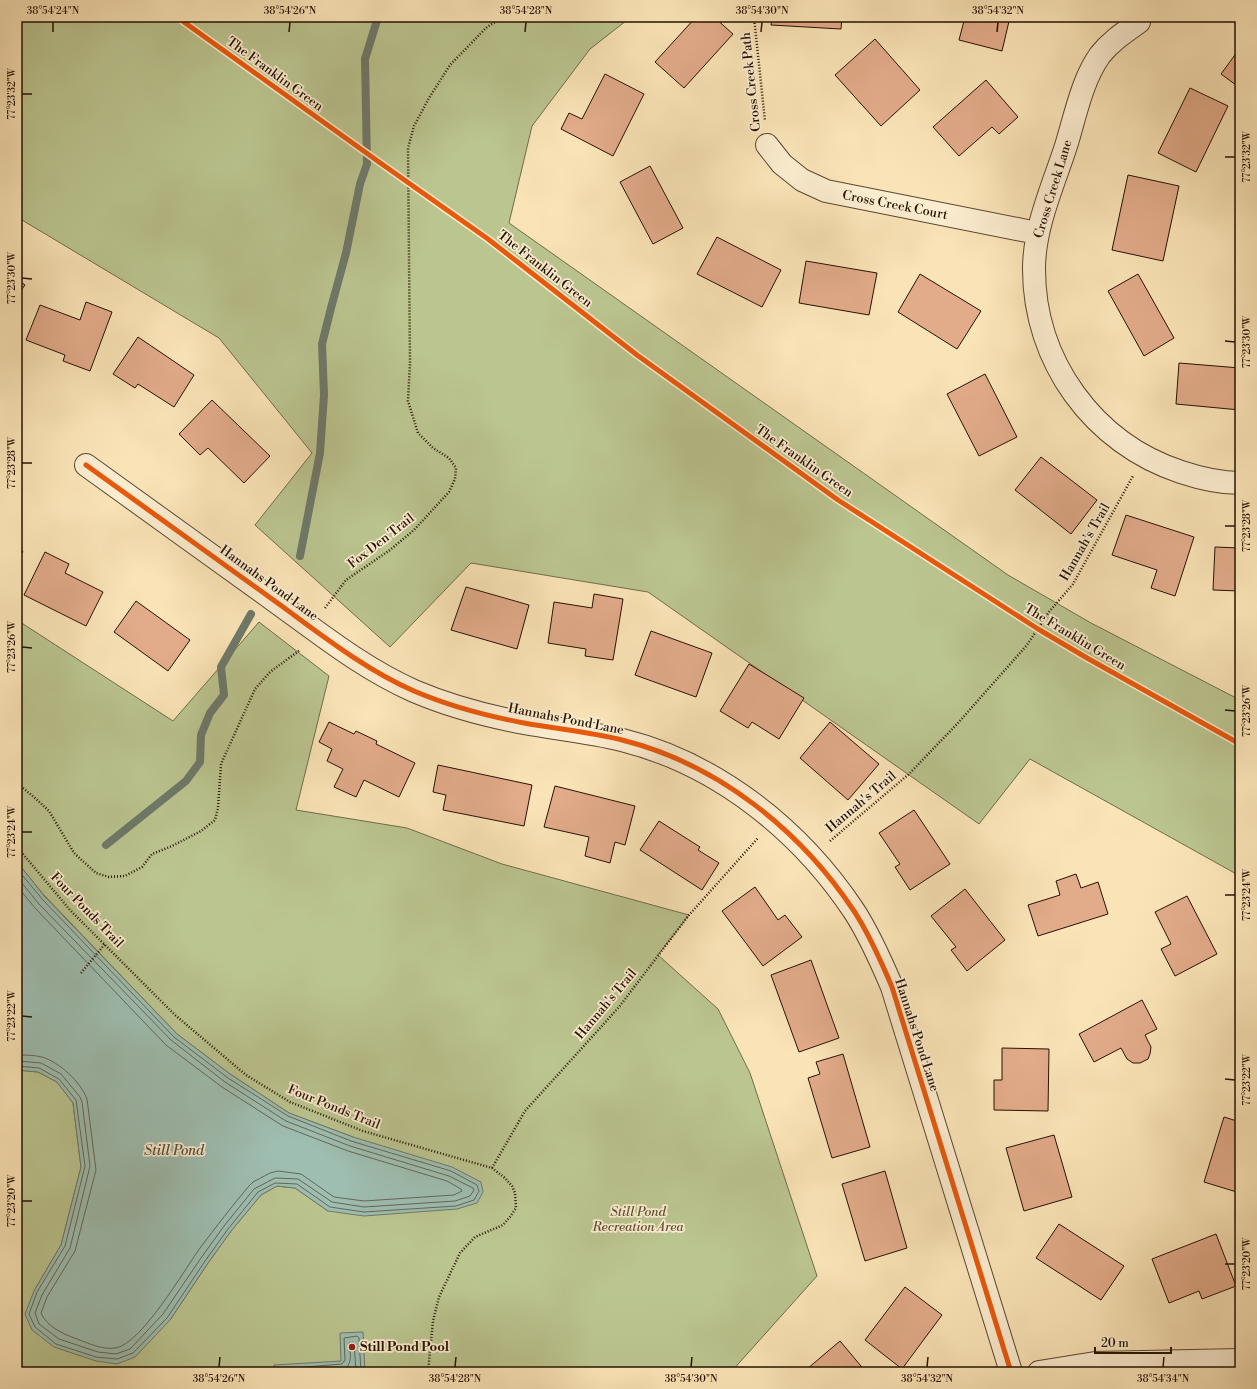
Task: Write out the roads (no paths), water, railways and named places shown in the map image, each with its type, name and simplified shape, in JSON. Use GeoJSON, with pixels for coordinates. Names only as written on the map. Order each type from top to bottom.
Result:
{"type":"FeatureCollection","features":[{"type":"Feature","properties":{"kind":"street","name":"Cross Creek Lane"},"geometry":{"type":"LineString","coordinates":[[1139,22],[1118,36],[1100,55],[1087,79],[1037,233],[1034,269],[1037,304],[1046,339],[1061,373],[1078,400],[1101,425],[1129,447],[1162,466],[1198,478],[1240,483]]}},
{"type":"Feature","properties":{"kind":"street","name":"Cross Creek Court"},"geometry":{"type":"LineString","coordinates":[[767,146],[782,164],[802,180],[826,191],[1037,233]]}},
{"type":"Feature","properties":{"kind":"street","name":"Hannahs Pond Lane"},"geometry":{"type":"LineString","coordinates":[[86,465],[370,668],[414,690],[470,711],[523,723],[576,730],[624,741],[671,757],[715,778],[755,805],[792,836],[826,872],[855,912],[879,957],[892,986],[1011,1372]]}},
{"type":"Feature","properties":{"kind":"street"},"geometry":{"type":"LineString","coordinates":[[1039,1372],[1095,1363],[1240,1360]]}},
{"type":"Feature","properties":{"kind":"water","name":"Still Pond"},"geometry":{"type":"Polygon","coordinates":[[[17,862],[45,897],[177,1034],[230,1074],[289,1113],[353,1137],[452,1167],[481,1182],[483,1192],[477,1203],[457,1209],[364,1216],[328,1211],[295,1188],[277,1186],[261,1195],[231,1231],[170,1320],[135,1357],[117,1364],[96,1361],[54,1347],[32,1330],[25,1314],[34,1291],[61,1245],[81,1167],[73,1103],[57,1082],[38,1072],[17,1070],[17,862]]]}},
{"type":"Feature","properties":{"kind":"water","name":"Still Pond Pool"},"geometry":{"type":"Polygon","coordinates":[[[363,1332],[365,1372],[274,1372],[274,1365],[341,1361],[340,1333],[363,1332]]]}},
{"type":"Feature","properties":{"kind":"waterway"},"geometry":{"type":"LineString","coordinates":[[300,556],[320,453],[324,395],[322,344],[346,253],[360,184],[367,164],[365,59],[378,17]]}},
{"type":"Feature","properties":{"kind":"waterway"},"geometry":{"type":"LineString","coordinates":[[106,845],[186,781],[200,762],[201,735],[210,713],[224,695],[221,667],[251,614]]}},
{"type":"Feature","properties":{"kind":"place","name":"Still Pond Pool"},"geometry":{"type":"Point","coordinates":[352,1347]}},
{"type":"Feature","properties":{"kind":"park label","name":"Still Pond Recreation Area"},"geometry":{"type":"Point","coordinates":[638,1220]}}]}
